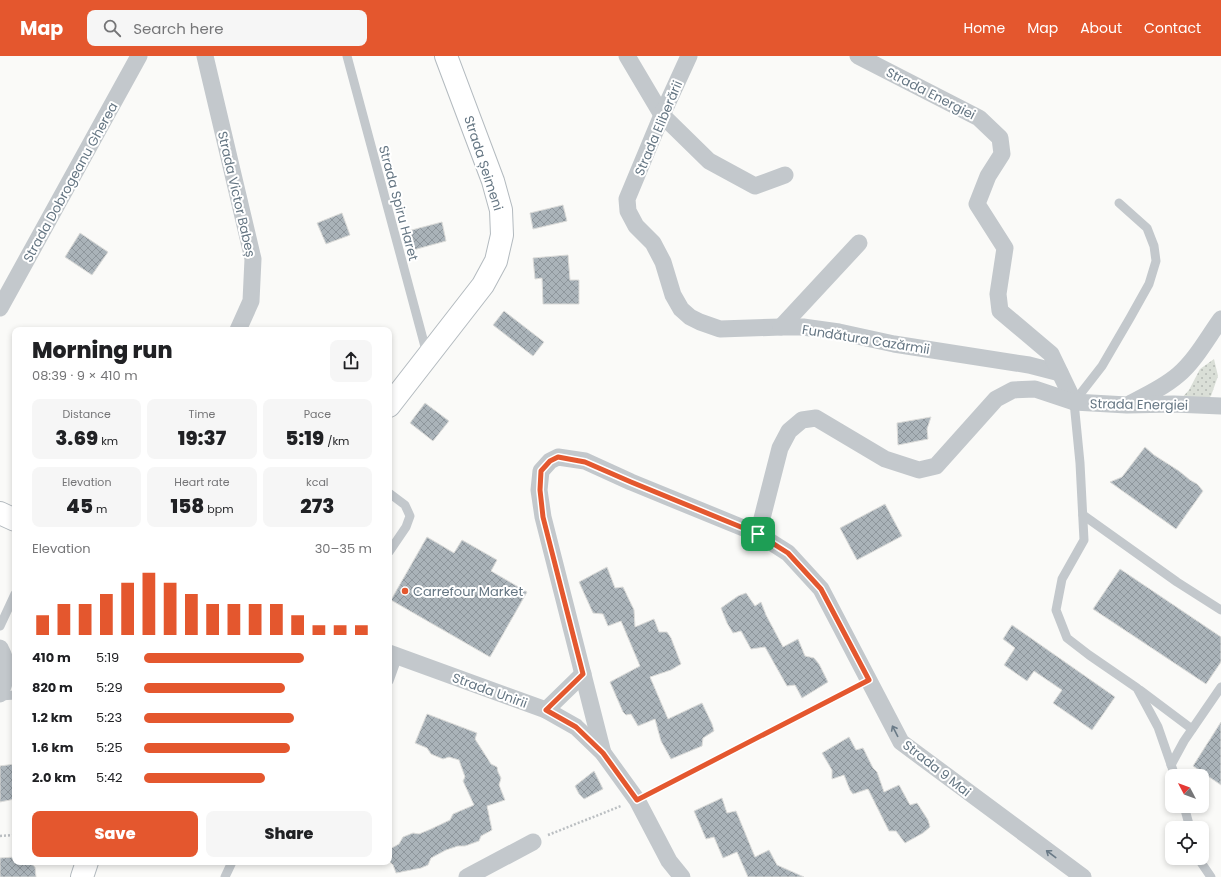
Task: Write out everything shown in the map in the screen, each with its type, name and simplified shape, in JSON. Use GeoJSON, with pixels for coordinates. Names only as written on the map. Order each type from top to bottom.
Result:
{"type":"FeatureCollection","features":[{"type":"Feature","properties":{"kind":"main road","name":"Strada Șeimeni"},"geometry":{"type":"LineString","coordinates":[[392,402],[483,285],[496,261],[502,235],[501,210],[493,182],[446,56]]}},
{"type":"Feature","properties":{"kind":"main road"},"geometry":{"type":"LineString","coordinates":[[0,513],[12,519]]}},
{"type":"Feature","properties":{"kind":"main road"},"geometry":{"type":"LineString","coordinates":[[82,877],[86,865]]}},
{"type":"Feature","properties":{"kind":"street","name":"Strada Dobrogeanu Gherea"},"geometry":{"type":"LineString","coordinates":[[0,308],[139,56]]}},
{"type":"Feature","properties":{"kind":"street","name":"Strada Victor Babeș"},"geometry":{"type":"LineString","coordinates":[[205,56],[253,259],[251,301],[239,327]]}},
{"type":"Feature","properties":{"kind":"street"},"geometry":{"type":"LineString","coordinates":[[627,56],[662,115],[709,161],[755,186],[785,175]]}},
{"type":"Feature","properties":{"kind":"street","name":"Strada Eliberării"},"geometry":{"type":"LineString","coordinates":[[627,199],[662,115],[689,56]]}},
{"type":"Feature","properties":{"kind":"street","name":"Strada Energiei"},"geometry":{"type":"LineString","coordinates":[[858,56],[979,118],[1000,138],[1002,154],[988,176],[977,204],[1005,248],[998,294],[1000,311],[1051,354],[1074,402],[1127,405],[1174,404],[1221,406]]}},
{"type":"Feature","properties":{"kind":"street","name":"Fundătura Cazărmii"},"geometry":{"type":"LineString","coordinates":[[627,199],[628,211],[636,226],[653,243],[663,262],[673,294],[681,309],[690,317],[700,322],[720,329],[781,327],[839,332],[894,344],[1029,365],[1060,373]]}},
{"type":"Feature","properties":{"kind":"street"},"geometry":{"type":"LineString","coordinates":[[781,327],[859,243]]}},
{"type":"Feature","properties":{"kind":"street"},"geometry":{"type":"LineString","coordinates":[[1127,405],[1163,387],[1179,375],[1221,319]]}},
{"type":"Feature","properties":{"kind":"street"},"geometry":{"type":"LineString","coordinates":[[758,534],[780,448],[789,431],[802,420],[816,418],[885,459],[919,470],[936,466],[996,399],[1013,390],[1035,389],[1074,402]]}},
{"type":"Feature","properties":{"kind":"street","name":"Strada 9 Mai"},"geometry":{"type":"LineString","coordinates":[[603,753],[543,517],[540,490],[541,471],[550,461],[558,457],[585,462],[758,534],[788,553],[821,589],[901,742],[1082,877]]}},
{"type":"Feature","properties":{"kind":"street"},"geometry":{"type":"LineString","coordinates":[[0,648],[6,660],[6,678],[0,695]]}},
{"type":"Feature","properties":{"kind":"street","name":"Strada Unirii"},"geometry":{"type":"LineString","coordinates":[[393,654],[546,710],[576,727],[603,753]]}},
{"type":"Feature","properties":{"kind":"street"},"geometry":{"type":"LineString","coordinates":[[546,710],[583,674]]}},
{"type":"Feature","properties":{"kind":"street"},"geometry":{"type":"LineString","coordinates":[[603,753],[637,800],[669,861],[682,877]]}},
{"type":"Feature","properties":{"kind":"street"},"geometry":{"type":"LineString","coordinates":[[467,877],[533,842]]}},
{"type":"Feature","properties":{"kind":"lane","name":"Strada Spiru Haret"},"geometry":{"type":"LineString","coordinates":[[347,56],[427,356]]}},
{"type":"Feature","properties":{"kind":"lane"},"geometry":{"type":"LineString","coordinates":[[1119,203],[1147,228],[1154,246],[1156,261],[1149,284],[1130,318],[1102,366],[1074,402],[1080,463],[1084,540],[1062,579],[1056,610],[1067,638],[1192,729]]}},
{"type":"Feature","properties":{"kind":"lane"},"geometry":{"type":"LineString","coordinates":[[392,495],[405,505],[410,516],[406,527],[392,548]]}},
{"type":"Feature","properties":{"kind":"lane"},"geometry":{"type":"LineString","coordinates":[[1083,515],[1177,582],[1221,610]]}},
{"type":"Feature","properties":{"kind":"lane"},"geometry":{"type":"LineString","coordinates":[[0,626],[12,600]]}},
{"type":"Feature","properties":{"kind":"lane"},"geometry":{"type":"LineString","coordinates":[[1171,765],[1192,729],[1221,686]]}},
{"type":"Feature","properties":{"kind":"lane"},"geometry":{"type":"LineString","coordinates":[[1137,688],[1158,727],[1172,769]]}},
{"type":"Feature","properties":{"kind":"lane"},"geometry":{"type":"LineString","coordinates":[[0,695],[12,695]]}},
{"type":"Feature","properties":{"kind":"lane"},"geometry":{"type":"LineString","coordinates":[[226,877],[231,865]]}},
{"type":"Feature","properties":{"kind":"lane"},"geometry":{"type":"LineString","coordinates":[[1203,865],[1211,877]]}},
{"type":"Feature","properties":{"kind":"path"},"geometry":{"type":"LineString","coordinates":[[533,842],[637,800],[869,680]]}},
{"type":"Feature","properties":{"kind":"path"},"geometry":{"type":"LineString","coordinates":[[0,836],[12,835]]}},
{"type":"Feature","properties":{"kind":"shaded area"},"geometry":{"type":"Polygon","coordinates":[[[1214,359],[1218,376],[1211,396],[1195,407],[1178,402],[1189,390],[1200,369],[1214,359]]]}},
{"type":"Feature","properties":{"kind":"building"},"geometry":{"type":"Polygon","coordinates":[[[563,205],[567,221],[533,229],[530,213],[563,205]]]}},
{"type":"Feature","properties":{"kind":"building"},"geometry":{"type":"Polygon","coordinates":[[[342,213],[350,235],[326,244],[317,223],[342,213]]]}},
{"type":"Feature","properties":{"kind":"building"},"geometry":{"type":"Polygon","coordinates":[[[442,222],[446,241],[413,250],[408,231],[442,222]]]}},
{"type":"Feature","properties":{"kind":"building"},"geometry":{"type":"Polygon","coordinates":[[[80,233],[108,252],[92,275],[65,257],[80,233]]]}},
{"type":"Feature","properties":{"kind":"building"},"geometry":{"type":"Polygon","coordinates":[[[568,255],[570,280],[579,280],[579,304],[543,304],[542,278],[535,279],[533,258],[568,255]]]}},
{"type":"Feature","properties":{"kind":"building"},"geometry":{"type":"Polygon","coordinates":[[[504,311],[544,342],[533,356],[493,325],[504,311]]]}},
{"type":"Feature","properties":{"kind":"building"},"geometry":{"type":"Polygon","coordinates":[[[425,403],[449,421],[433,441],[410,423],[425,403]]]}},
{"type":"Feature","properties":{"kind":"building"},"geometry":{"type":"Polygon","coordinates":[[[931,417],[927,429],[928,439],[898,445],[897,423],[931,417]]]}},
{"type":"Feature","properties":{"kind":"building"},"geometry":{"type":"Polygon","coordinates":[[[1145,447],[1154,455],[1197,484],[1203,491],[1176,529],[1110,482],[1122,477],[1145,447]]]}},
{"type":"Feature","properties":{"kind":"building"},"geometry":{"type":"Polygon","coordinates":[[[885,504],[902,536],[857,560],[840,528],[885,504]]]}},
{"type":"Feature","properties":{"kind":"building"},"geometry":{"type":"Polygon","coordinates":[[[427,537],[454,553],[462,540],[497,560],[491,571],[527,592],[490,657],[392,601],[427,537]]]}},
{"type":"Feature","properties":{"kind":"building"},"geometry":{"type":"Polygon","coordinates":[[[607,567],[615,588],[623,587],[634,610],[635,627],[654,619],[659,632],[667,632],[671,638],[681,664],[671,670],[650,677],[668,719],[702,703],[714,731],[703,738],[702,746],[671,759],[661,741],[655,719],[638,726],[631,714],[626,715],[623,712],[610,682],[640,666],[621,621],[608,626],[603,614],[593,613],[579,582],[607,567]]]}},
{"type":"Feature","properties":{"kind":"building"},"geometry":{"type":"Polygon","coordinates":[[[1120,569],[1221,637],[1221,662],[1206,684],[1093,609],[1120,569]]]}},
{"type":"Feature","properties":{"kind":"building"},"geometry":{"type":"Polygon","coordinates":[[[746,593],[755,606],[761,602],[766,615],[783,647],[798,639],[805,656],[814,658],[819,664],[828,682],[802,698],[795,685],[787,686],[765,647],[751,649],[741,631],[733,633],[721,608],[738,596],[746,593]]]}},
{"type":"Feature","properties":{"kind":"building"},"geometry":{"type":"Polygon","coordinates":[[[1012,625],[1115,697],[1092,730],[1053,703],[1062,690],[1034,671],[1027,681],[1004,665],[1015,648],[1003,639],[1012,625]]]}},
{"type":"Feature","properties":{"kind":"building"},"geometry":{"type":"Polygon","coordinates":[[[427,714],[477,733],[475,739],[491,764],[497,767],[501,778],[499,785],[505,800],[487,806],[492,830],[481,836],[479,841],[446,850],[431,858],[428,865],[421,868],[396,873],[392,864],[392,848],[399,844],[403,837],[413,833],[419,834],[431,829],[450,820],[453,814],[474,805],[463,781],[465,777],[459,760],[449,757],[443,759],[431,754],[427,748],[415,743],[427,714]]]}},
{"type":"Feature","properties":{"kind":"building"},"geometry":{"type":"Polygon","coordinates":[[[1221,722],[1221,785],[1209,777],[1209,769],[1197,769],[1193,766],[1221,722]]]}},
{"type":"Feature","properties":{"kind":"building"},"geometry":{"type":"Polygon","coordinates":[[[849,737],[856,750],[863,748],[873,768],[877,772],[884,792],[899,785],[910,805],[917,803],[928,820],[930,827],[923,833],[905,843],[896,831],[889,831],[868,789],[853,794],[844,775],[832,779],[832,770],[822,753],[849,737]]]}},
{"type":"Feature","properties":{"kind":"building"},"geometry":{"type":"Polygon","coordinates":[[[12,764],[12,800],[0,802],[0,766],[12,764]]]}},
{"type":"Feature","properties":{"kind":"building"},"geometry":{"type":"Polygon","coordinates":[[[594,771],[603,789],[584,799],[579,794],[575,786],[594,771]]]}},
{"type":"Feature","properties":{"kind":"building"},"geometry":{"type":"Polygon","coordinates":[[[722,798],[727,813],[736,811],[755,857],[769,850],[777,865],[804,877],[748,877],[737,852],[723,858],[714,837],[706,839],[694,811],[722,798]]]}},
{"type":"Feature","properties":{"kind":"building"},"geometry":{"type":"Polygon","coordinates":[[[12,857],[12,865],[33,865],[35,867],[36,877],[0,877],[0,858],[12,857]]]}},
{"type":"Feature","properties":{"kind":"place","name":"Carrefour Market"},"geometry":{"type":"Point","coordinates":[405,591]}},
{"type":"Feature","properties":{"kind":"route"},"geometry":{"type":"LineString","coordinates":[[558,457],[585,462],[758,534],[788,553],[821,589],[869,680],[637,800],[603,753],[576,727],[546,710],[583,674],[543,517],[540,490],[541,471],[550,461],[558,457]]}}]}
